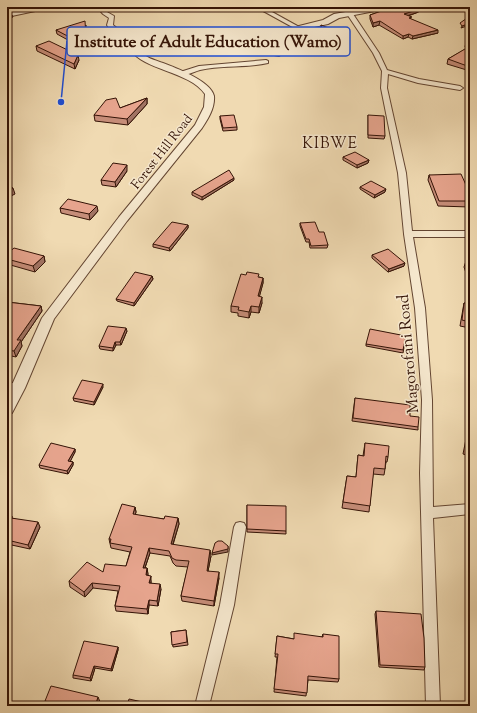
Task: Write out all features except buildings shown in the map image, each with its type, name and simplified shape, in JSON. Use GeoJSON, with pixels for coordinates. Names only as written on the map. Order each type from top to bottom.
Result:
{"type":"FeatureCollection","features":[{"type":"Feature","properties":{"kind":"street"},"geometry":{"type":"LineString","coordinates":[[7,15],[51,7]]}},
{"type":"Feature","properties":{"kind":"street"},"geometry":{"type":"LineString","coordinates":[[100,7],[105,13],[112,17],[110,25],[113,30],[148,43],[190,38],[222,39],[244,35],[265,34],[298,28],[350,10],[384,7]]}},
{"type":"Feature","properties":{"kind":"street"},"geometry":{"type":"LineString","coordinates":[[259,7],[298,28]]}},
{"type":"Feature","properties":{"kind":"street","name":"Magorofani Road"},"geometry":{"type":"LineString","coordinates":[[350,10],[385,71],[384,88],[402,173],[408,234],[420,308],[426,367],[426,473],[433,706]]}},
{"type":"Feature","properties":{"kind":"street"},"geometry":{"type":"LineString","coordinates":[[222,39],[242,47],[279,54],[288,47],[288,45]]}},
{"type":"Feature","properties":{"kind":"street","name":"Forest Hill Road"},"geometry":{"type":"LineString","coordinates":[[7,409],[18,388],[48,318],[123,219],[199,126],[207,112],[209,98],[207,90],[180,73],[138,55],[136,50],[139,46],[148,43]]}},
{"type":"Feature","properties":{"kind":"street"},"geometry":{"type":"LineString","coordinates":[[180,73],[186,73],[199,68],[266,62]]}},
{"type":"Feature","properties":{"kind":"street"},"geometry":{"type":"LineString","coordinates":[[385,71],[424,82],[460,88]]}},
{"type":"Feature","properties":{"kind":"street"},"geometry":{"type":"LineString","coordinates":[[408,234],[470,234]]}},
{"type":"Feature","properties":{"kind":"street"},"geometry":{"type":"LineString","coordinates":[[7,386],[18,388]]}},
{"type":"Feature","properties":{"kind":"street"},"geometry":{"type":"LineString","coordinates":[[428,513],[470,509]]}},
{"type":"Feature","properties":{"kind":"street"},"geometry":{"type":"LineString","coordinates":[[202,706],[227,605],[240,527]]}},
{"type":"Feature","properties":{"kind":"place","name":"Institute of Adult Education (Wamo)"},"geometry":{"type":"Point","coordinates":[61,102]}},
{"type":"Feature","properties":{"kind":"district","name":"KIBWE"},"geometry":{"type":"Point","coordinates":[330,143]}}]}
